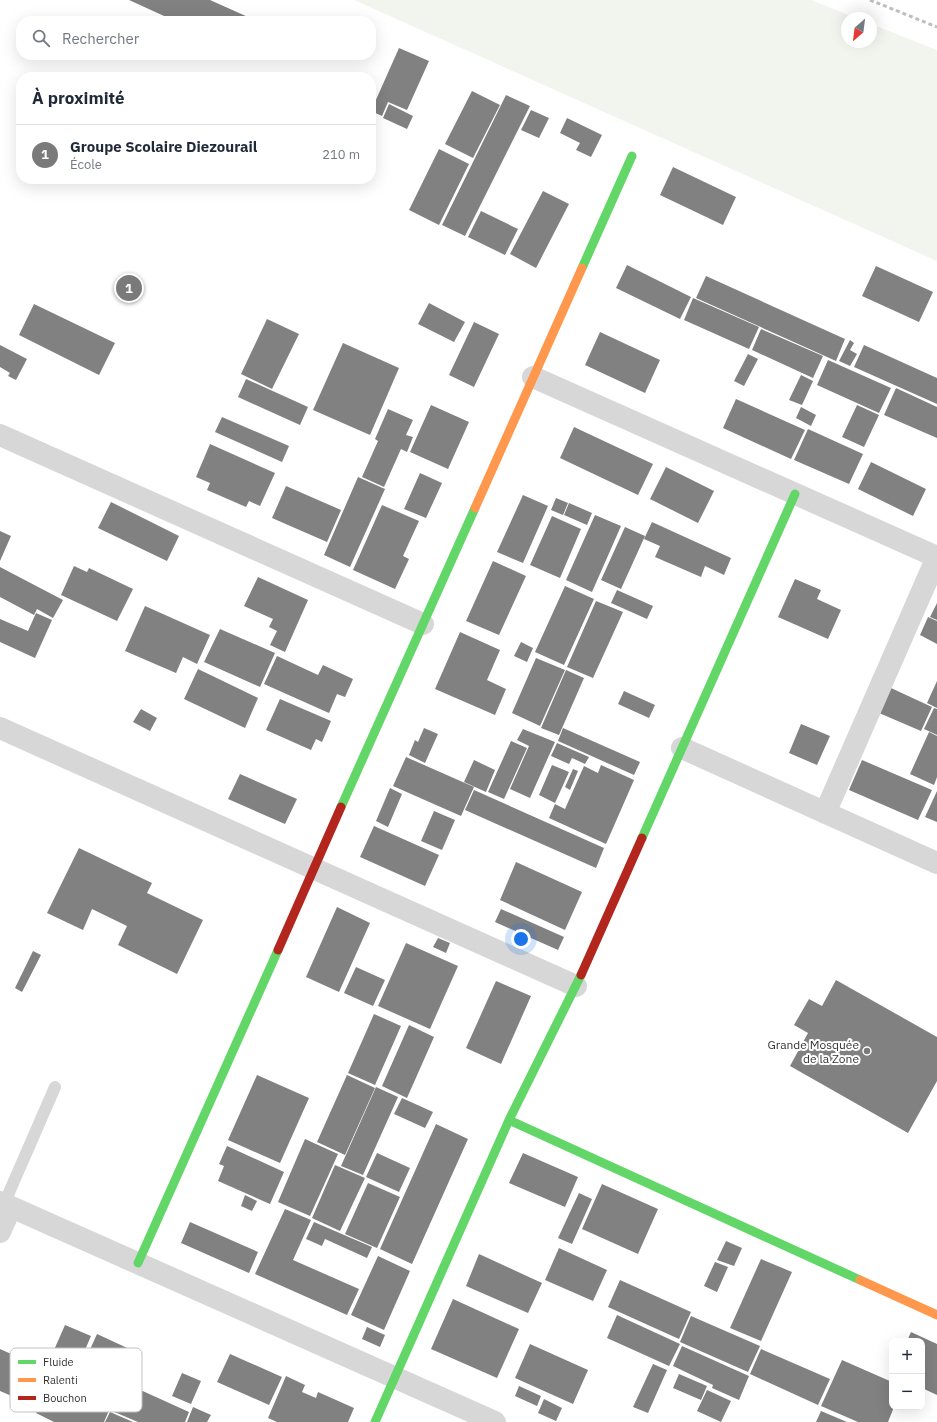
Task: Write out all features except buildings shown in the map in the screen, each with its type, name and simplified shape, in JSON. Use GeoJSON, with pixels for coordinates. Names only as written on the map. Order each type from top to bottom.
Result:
{"type":"FeatureCollection","features":[{"type":"Feature","properties":{"kind":"street"},"geometry":{"type":"LineString","coordinates":[[138,1263],[632,156]]}},
{"type":"Feature","properties":{"kind":"street"},"geometry":{"type":"LineString","coordinates":[[533,377],[937,557],[825,813]]}},
{"type":"Feature","properties":{"kind":"street"},"geometry":{"type":"LineString","coordinates":[[0,435],[423,624]]}},
{"type":"Feature","properties":{"kind":"street"},"geometry":{"type":"LineString","coordinates":[[375,1422],[509,1120],[576,986],[795,494]]}},
{"type":"Feature","properties":{"kind":"street"},"geometry":{"type":"LineString","coordinates":[[0,729],[576,986]]}},
{"type":"Feature","properties":{"kind":"street"},"geometry":{"type":"LineString","coordinates":[[682,748],[937,863]]}},
{"type":"Feature","properties":{"kind":"street"},"geometry":{"type":"LineString","coordinates":[[509,1120],[937,1315]]}},
{"type":"Feature","properties":{"kind":"street"},"geometry":{"type":"LineString","coordinates":[[0,1232],[5,1204],[495,1422]]}},
{"type":"Feature","properties":{"kind":"lane"},"geometry":{"type":"LineString","coordinates":[[5,1204],[55,1087]]}},
{"type":"Feature","properties":{"kind":"shaded area"},"geometry":{"type":"Polygon","coordinates":[[[354,0],[811,0],[841,12],[841,48],[877,48],[877,26],[937,50],[937,261],[354,0]]]}},
{"type":"Feature","properties":{"kind":"railway"},"geometry":{"type":"LineString","coordinates":[[870,0],[937,27]]}},
{"type":"Feature","properties":{"kind":"traffic: fast"},"geometry":{"type":"LineString","coordinates":[[582,268],[632,156]]}},
{"type":"Feature","properties":{"kind":"traffic: fast"},"geometry":{"type":"LineString","coordinates":[[642,838],[795,494]]}},
{"type":"Feature","properties":{"kind":"traffic: fast"},"geometry":{"type":"LineString","coordinates":[[341,807],[475,508]]}},
{"type":"Feature","properties":{"kind":"traffic: fast"},"geometry":{"type":"LineString","coordinates":[[138,1263],[278,950]]}},
{"type":"Feature","properties":{"kind":"traffic: fast"},"geometry":{"type":"LineString","coordinates":[[375,1422],[509,1120],[581,975]]}},
{"type":"Feature","properties":{"kind":"traffic: fast"},"geometry":{"type":"LineString","coordinates":[[509,1120],[860,1280]]}},
{"type":"Feature","properties":{"kind":"traffic: slow"},"geometry":{"type":"LineString","coordinates":[[475,508],[582,268]]}},
{"type":"Feature","properties":{"kind":"traffic: slow"},"geometry":{"type":"LineString","coordinates":[[860,1280],[937,1315]]}},
{"type":"Feature","properties":{"kind":"traffic: jam"},"geometry":{"type":"LineString","coordinates":[[278,950],[341,807]]}},
{"type":"Feature","properties":{"kind":"traffic: jam"},"geometry":{"type":"LineString","coordinates":[[581,975],[642,838]]}},
{"type":"Feature","properties":{"kind":"place","name":"Groupe Scolaire Diezourail"},"geometry":{"type":"Point","coordinates":[129,288]}},
{"type":"Feature","properties":{"kind":"place","name":"Grande Mosquée de la Zone"},"geometry":{"type":"Point","coordinates":[867,1051]}}]}
